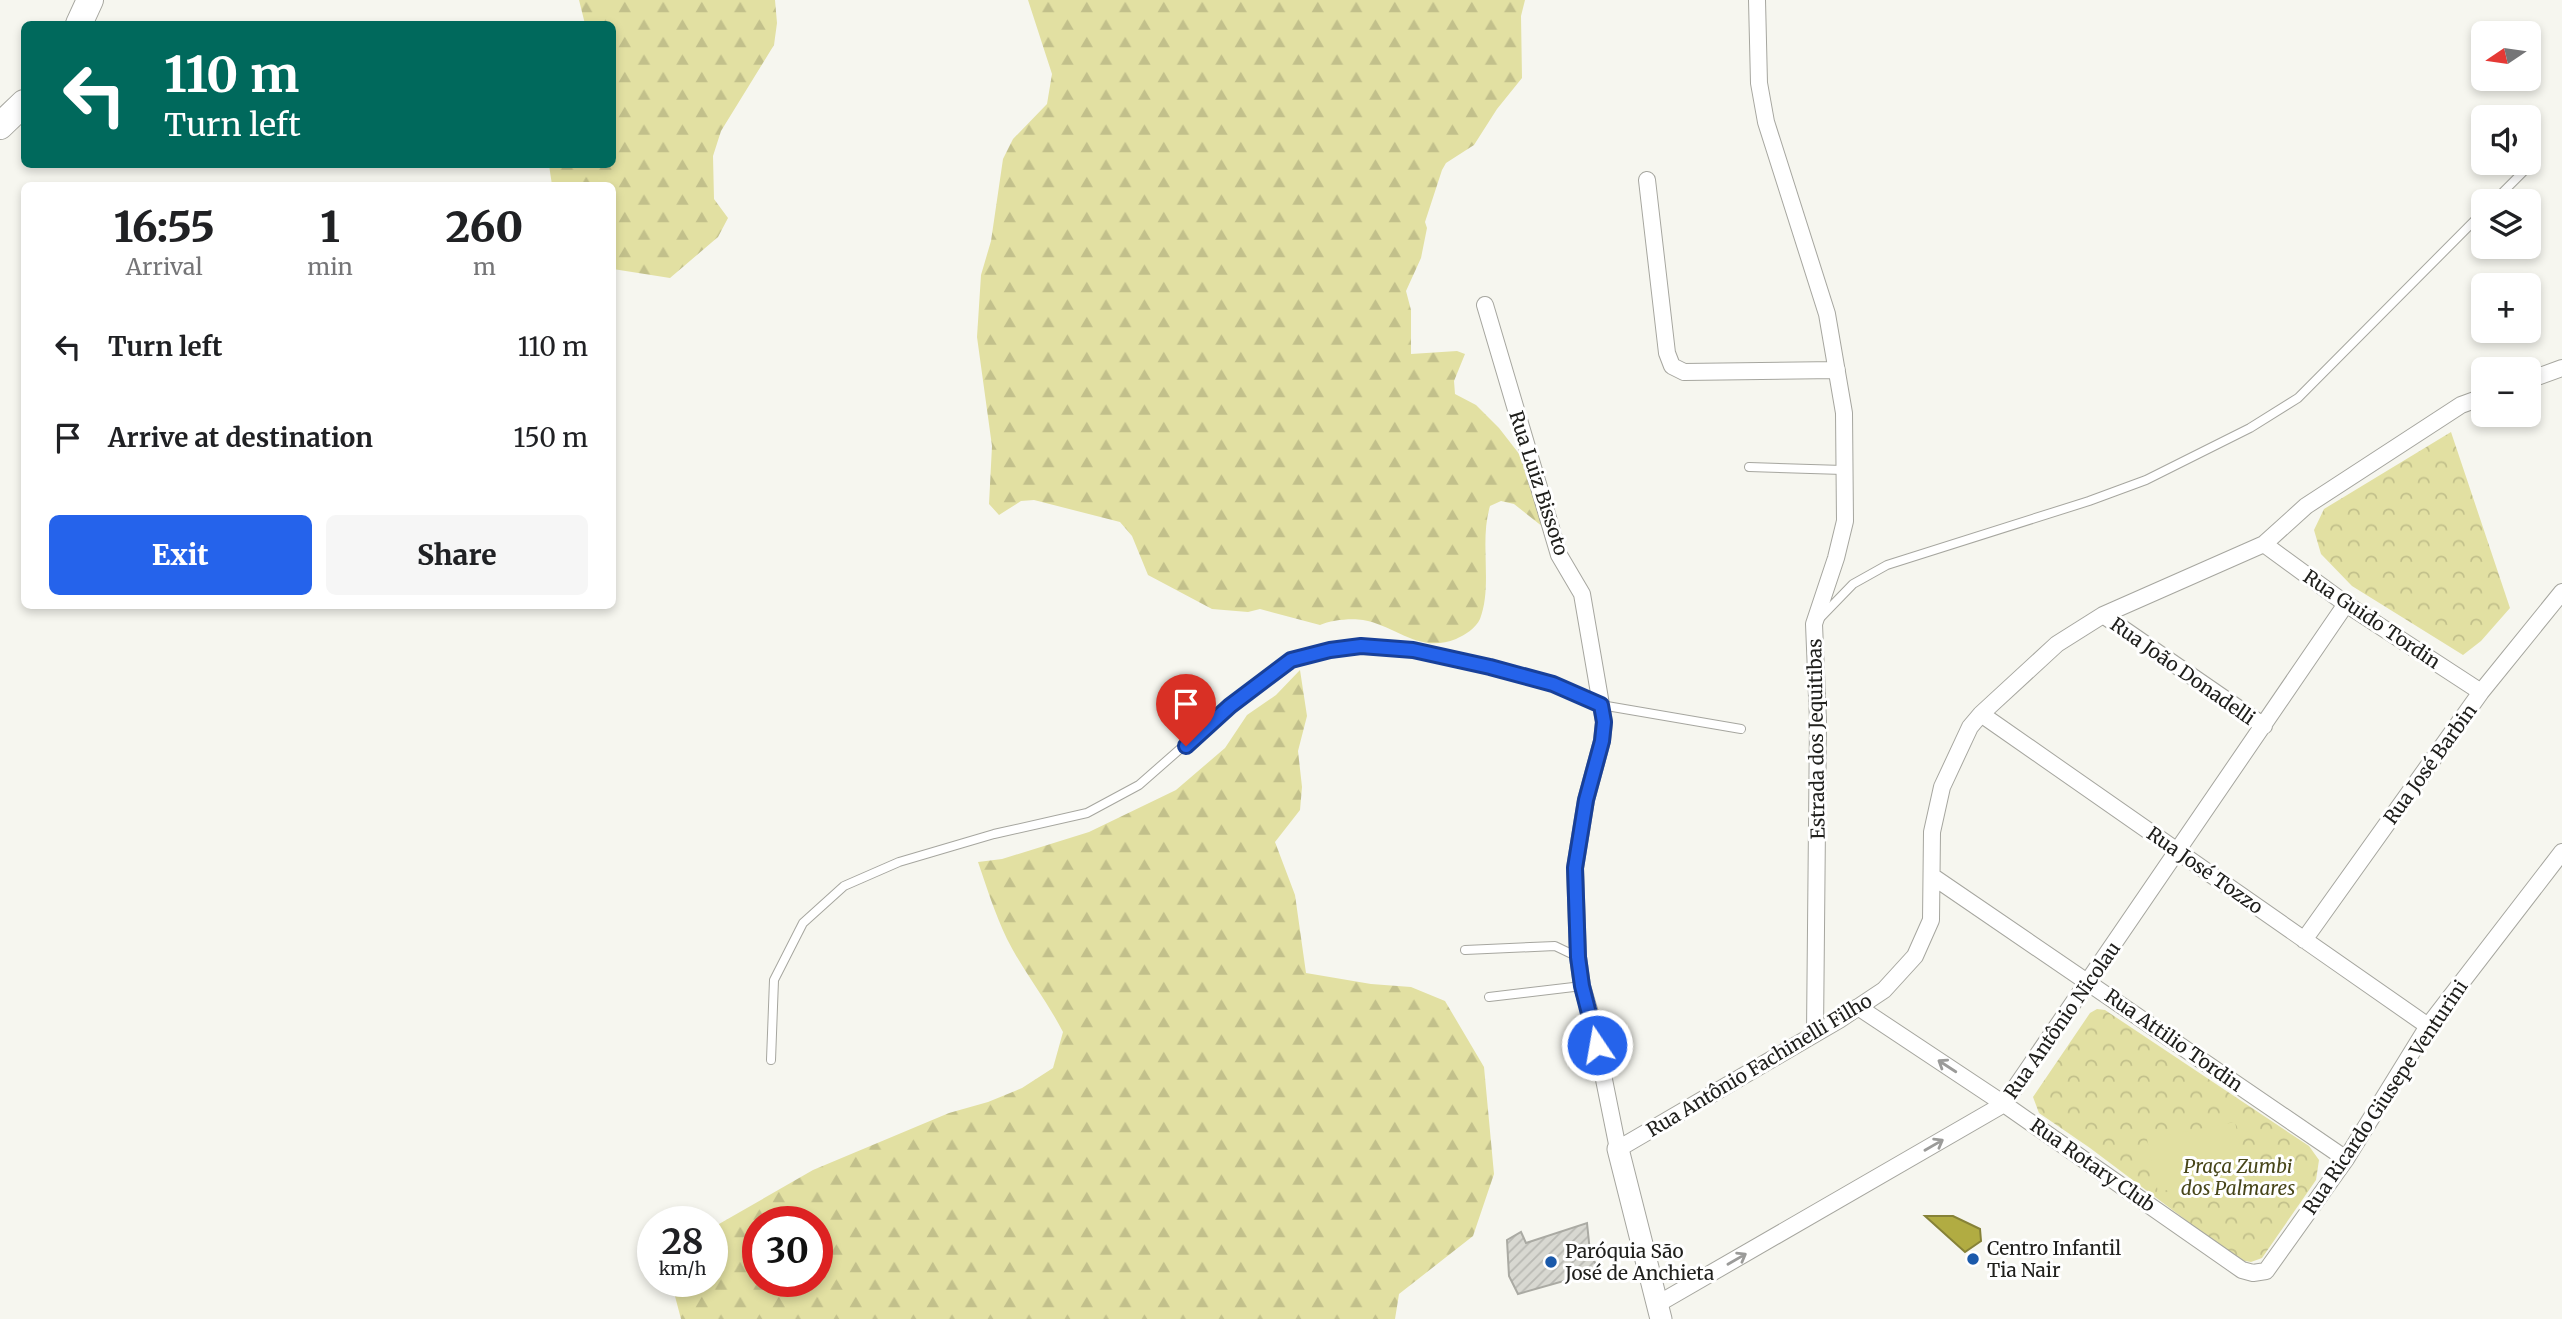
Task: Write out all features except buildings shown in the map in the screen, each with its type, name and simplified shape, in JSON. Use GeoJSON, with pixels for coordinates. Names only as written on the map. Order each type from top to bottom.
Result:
{"type":"FeatureCollection","features":[{"type":"Feature","properties":{"kind":"main road"},"geometry":{"type":"LineString","coordinates":[[80,21],[90,0]]}},
{"type":"Feature","properties":{"kind":"main road"},"geometry":{"type":"LineString","coordinates":[[0,126],[21,106]]}},
{"type":"Feature","properties":{"kind":"street","name":"Estrada dos Jequitibas"},"geometry":{"type":"LineString","coordinates":[[1757,0],[1759,83],[1766,122],[1827,314],[1843,413],[1845,521],[1814,624],[1818,721],[1815,1033]]}},
{"type":"Feature","properties":{"kind":"street"},"geometry":{"type":"LineString","coordinates":[[1647,180],[1667,353],[1672,366],[1684,372],[1837,370]]}},
{"type":"Feature","properties":{"kind":"street","name":"Rua Luiz Bissoto"},"geometry":{"type":"LineString","coordinates":[[1485,304],[1559,555],[1582,594],[1604,722],[1602,741],[1586,800],[1575,868],[1578,957],[1618,1149],[1659,1312]]}},
{"type":"Feature","properties":{"kind":"street"},"geometry":{"type":"LineString","coordinates":[[2541,376],[2562,368]]}},
{"type":"Feature","properties":{"kind":"street","name":"Rua Antônio Fachinelli Filho"},"geometry":{"type":"LineString","coordinates":[[1618,1149],[1858,1007],[1884,990],[1915,956],[1931,920],[1932,832],[1942,787],[1970,727],[2057,644],[2103,615],[2264,544],[2306,506],[2461,405],[2471,401]]}},
{"type":"Feature","properties":{"kind":"street","name":"Rua Guido Tordin"},"geometry":{"type":"LineString","coordinates":[[2264,544],[2346,604],[2481,692]]}},
{"type":"Feature","properties":{"kind":"street","name":"Rua José Barbin"},"geometry":{"type":"LineString","coordinates":[[2304,940],[2481,692],[2562,592]]}},
{"type":"Feature","properties":{"kind":"street","name":"Rua Antônio Nicolau"},"geometry":{"type":"LineString","coordinates":[[1659,1312],[2004,1104],[2346,604]]}},
{"type":"Feature","properties":{"kind":"street","name":"Rua João Donadelli"},"geometry":{"type":"LineString","coordinates":[[2103,615],[2263,726]]}},
{"type":"Feature","properties":{"kind":"street","name":"Rua José Tozzo"},"geometry":{"type":"LineString","coordinates":[[1981,714],[2428,1026]]}},
{"type":"Feature","properties":{"kind":"street","name":"Rua Ricardo Giusepe Venturini"},"geometry":{"type":"LineString","coordinates":[[2258,1273],[2266,1271],[2346,1159],[2428,1026],[2562,852]]}},
{"type":"Feature","properties":{"kind":"street","name":"Rua Attilio Tordin"},"geometry":{"type":"LineString","coordinates":[[1932,876],[2346,1159]]}},
{"type":"Feature","properties":{"kind":"street","name":"Rua Rotary Club"},"geometry":{"type":"LineString","coordinates":[[1858,1007],[2004,1104],[2242,1270],[2258,1273]]}},
{"type":"Feature","properties":{"kind":"lane"},"geometry":{"type":"LineString","coordinates":[[2506,189],[2520,175]]}},
{"type":"Feature","properties":{"kind":"lane"},"geometry":{"type":"LineString","coordinates":[[1814,624],[1853,584],[1887,565],[2135,485],[2250,428],[2298,398],[2471,224]]}},
{"type":"Feature","properties":{"kind":"lane"},"geometry":{"type":"LineString","coordinates":[[1749,467],[1843,470]]}},
{"type":"Feature","properties":{"kind":"lane"},"geometry":{"type":"LineString","coordinates":[[771,1060],[774,980],[803,923],[844,886],[899,862],[994,834],[1087,813],[1139,785],[1230,706],[1291,660],[1330,650],[1361,646],[1413,650],[1553,684],[1601,705],[1741,729]]}},
{"type":"Feature","properties":{"kind":"lane"},"geometry":{"type":"LineString","coordinates":[[1465,950],[1555,946],[1578,957]]}},
{"type":"Feature","properties":{"kind":"lane"},"geometry":{"type":"LineString","coordinates":[[1489,997],[1582,986]]}},
{"type":"Feature","properties":{"kind":"green space"},"geometry":{"type":"Polygon","coordinates":[[[579,0],[775,0],[777,23],[774,45],[721,131],[713,156],[714,199],[728,218],[718,237],[670,278],[616,269],[616,182],[552,182],[549,168],[616,168],[616,21],[584,21],[579,0]]]}},
{"type":"Feature","properties":{"kind":"green space"},"geometry":{"type":"Polygon","coordinates":[[[1028,0],[1525,0],[1521,16],[1522,78],[1497,109],[1474,145],[1446,163],[1442,170],[1425,222],[1427,228],[1421,258],[1406,291],[1411,310],[1411,354],[1457,351],[1465,354],[1454,381],[1455,394],[1476,405],[1499,428],[1544,486],[1558,520],[1557,538],[1514,504],[1501,501],[1490,506],[1486,534],[1484,606],[1478,622],[1466,633],[1443,643],[1431,643],[1363,620],[1341,620],[1320,625],[1260,609],[1248,612],[1212,609],[1148,575],[1132,536],[1120,522],[1034,500],[1021,501],[999,515],[989,504],[992,446],[977,337],[981,275],[991,241],[1003,159],[1013,139],[1047,104],[1052,74],[1028,0]]]}},
{"type":"Feature","properties":{"kind":"green space"},"geometry":{"type":"Polygon","coordinates":[[[2451,432],[2510,608],[2481,641],[2463,655],[2352,586],[2321,554],[2314,530],[2324,509],[2451,432]]]}},
{"type":"Feature","properties":{"kind":"green space"},"geometry":{"type":"Polygon","coordinates":[[[1300,670],[1307,716],[1298,751],[1302,787],[1300,810],[1275,842],[1295,895],[1306,973],[1371,984],[1411,987],[1445,1001],[1484,1067],[1494,1174],[1473,1236],[1399,1294],[1395,1319],[681,1319],[675,1297],[728,1297],[728,1219],[742,1211],[742,1297],[833,1297],[833,1206],[750,1206],[813,1170],[949,1113],[988,1102],[1022,1088],[1053,1068],[1063,1032],[1007,939],[978,862],[1002,859],[1089,832],[1176,790],[1225,748],[1247,715],[1276,695],[1300,670]]]}},
{"type":"Feature","properties":{"kind":"green space","name":"Praça Zumbi dos Palmares"},"geometry":{"type":"Polygon","coordinates":[[[2097,1009],[2105,1010],[2309,1146],[2319,1160],[2316,1180],[2262,1258],[2251,1262],[2239,1260],[2039,1113],[2033,1097],[2090,1013],[2097,1009]]]}},
{"type":"Feature","properties":{"kind":"green space"},"geometry":{"type":"Polygon","coordinates":[[[2235,1122],[2246,1174],[2158,1192],[2147,1139],[2235,1122]]]}},
{"type":"Feature","properties":{"kind":"shaded area"},"geometry":{"type":"Polygon","coordinates":[[[1925,1216],[1953,1216],[1980,1229],[1981,1241],[1965,1252],[1925,1216]]]}},
{"type":"Feature","properties":{"kind":"place","name":"Centro Infantil Tia Nair"},"geometry":{"type":"Point","coordinates":[1973,1259]}},
{"type":"Feature","properties":{"kind":"place","name":"Paróquia São José de Anchieta"},"geometry":{"type":"Point","coordinates":[1551,1262]}},
{"type":"Feature","properties":{"kind":"route"},"geometry":{"type":"LineString","coordinates":[[1186,746],[1230,706],[1291,660],[1330,650],[1361,646],[1413,650],[1490,667],[1553,684],[1601,705],[1604,722],[1602,741],[1586,800],[1575,868],[1578,957],[1582,986],[1597,1045]]}}]}
